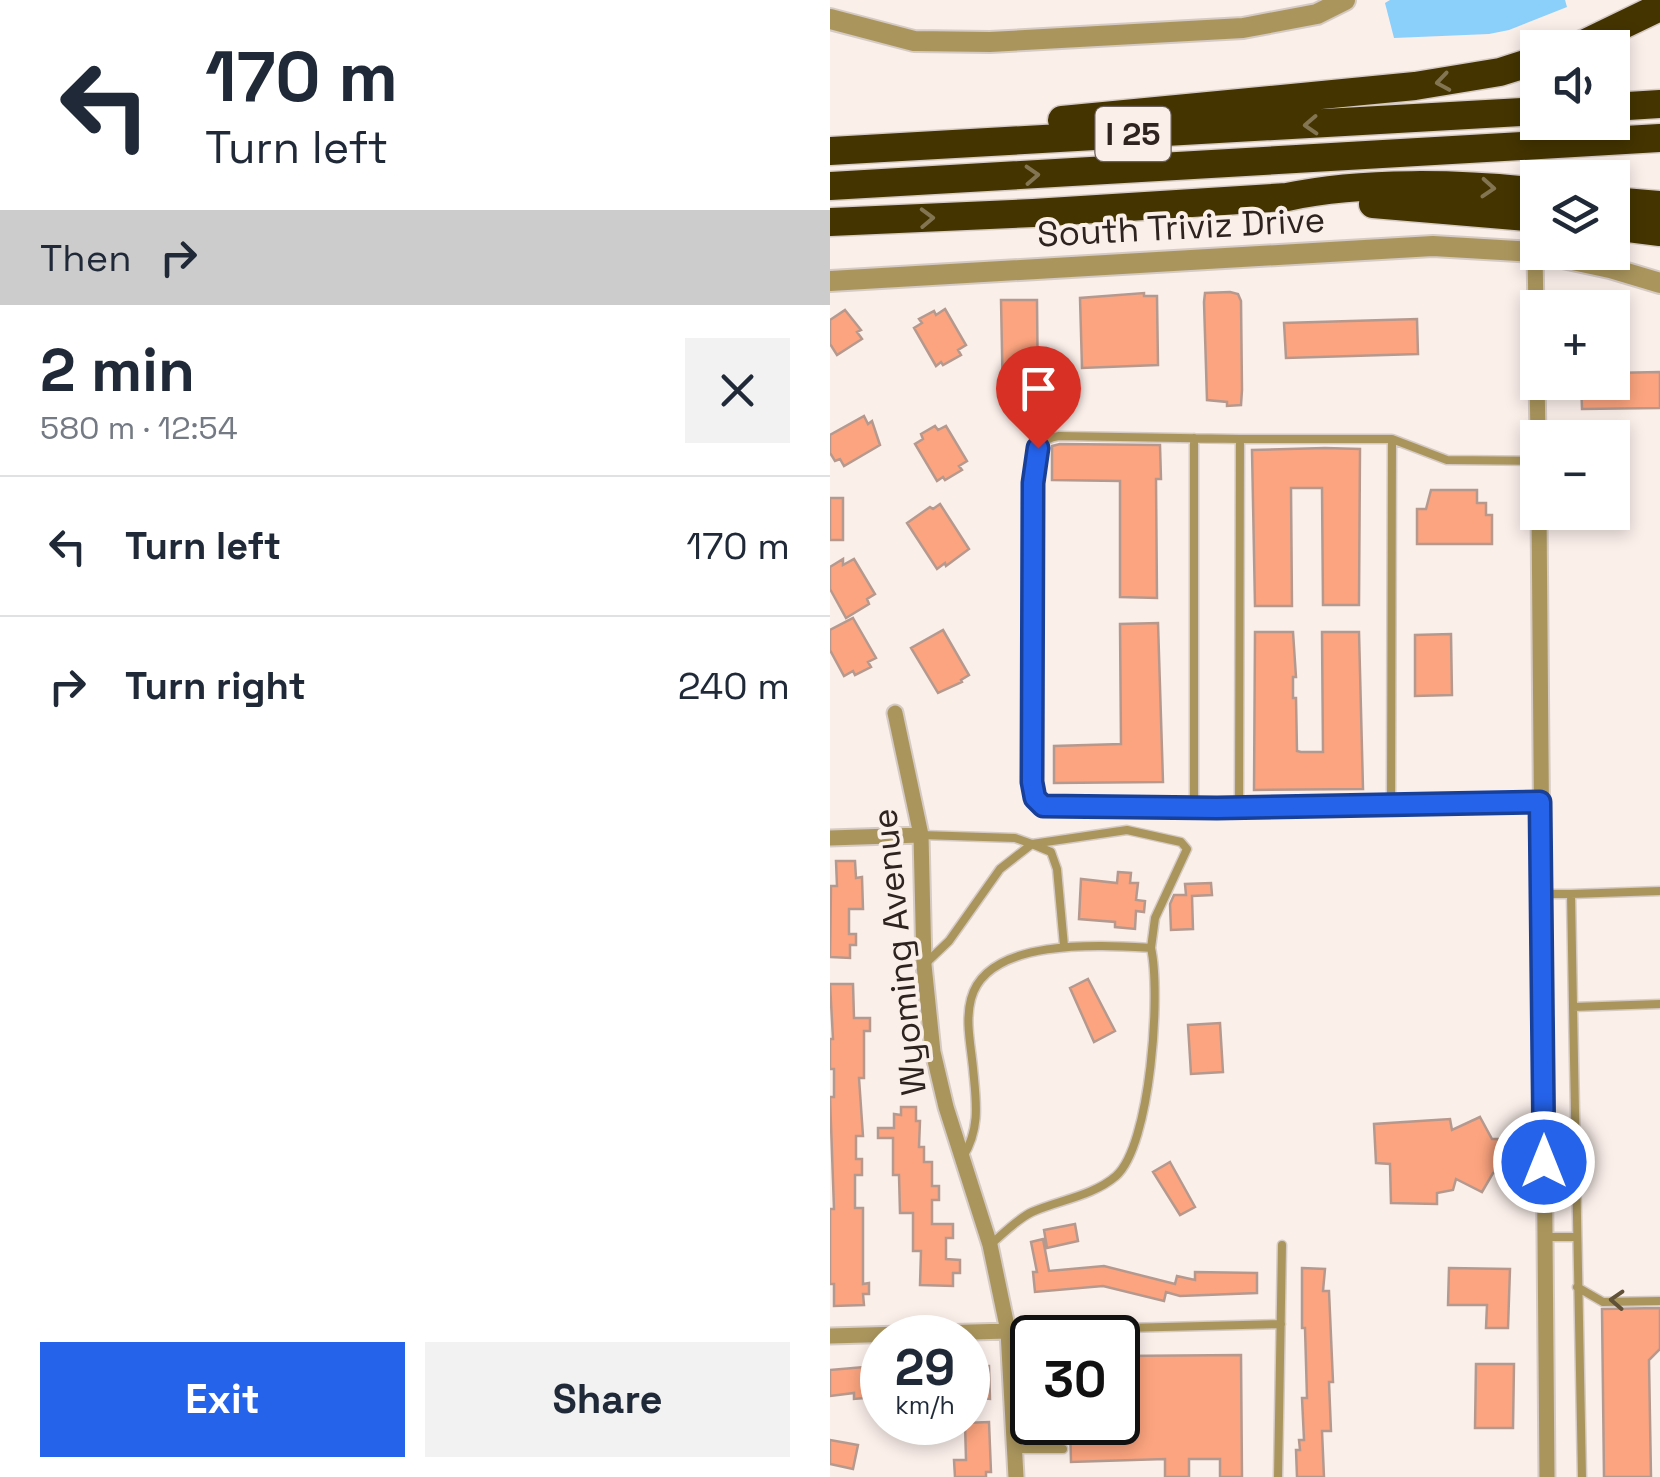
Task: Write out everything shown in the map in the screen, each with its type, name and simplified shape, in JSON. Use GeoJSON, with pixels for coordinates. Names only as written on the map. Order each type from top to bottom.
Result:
{"type":"FeatureCollection","features":[{"type":"Feature","properties":{"kind":"highway"},"geometry":{"type":"LineString","coordinates":[[1611,30],[1660,6]]}},
{"type":"Feature","properties":{"kind":"highway"},"geometry":{"type":"LineString","coordinates":[[844,150],[1027,124],[1415,86],[1520,66]]}},
{"type":"Feature","properties":{"kind":"highway"},"geometry":{"type":"LineString","coordinates":[[1630,105],[1660,104]]}},
{"type":"Feature","properties":{"kind":"highway","name":"I 25"},"geometry":{"type":"LineString","coordinates":[[844,150],[1520,112]]}},
{"type":"Feature","properties":{"kind":"highway","name":"I 25"},"geometry":{"type":"LineString","coordinates":[[830,186],[1660,138]]}},
{"type":"Feature","properties":{"kind":"highway"},"geometry":{"type":"LineString","coordinates":[[830,222],[1286,197],[1315,191],[1447,186],[1520,191]]}},
{"type":"Feature","properties":{"kind":"highway"},"geometry":{"type":"LineString","coordinates":[[1286,197],[1520,216]]}},
{"type":"Feature","properties":{"kind":"highway"},"geometry":{"type":"LineString","coordinates":[[1630,202],[1660,205]]}},
{"type":"Feature","properties":{"kind":"highway"},"geometry":{"type":"LineString","coordinates":[[1630,228],[1660,232]]}},
{"type":"Feature","properties":{"kind":"street"},"geometry":{"type":"LineString","coordinates":[[830,19],[914,40],[990,42],[1243,28],[1317,14],[1345,0]]}},
{"type":"Feature","properties":{"kind":"street","name":"South Triviz Drive"},"geometry":{"type":"LineString","coordinates":[[830,281],[1376,248],[1459,246],[1520,251]]}},
{"type":"Feature","properties":{"kind":"street"},"geometry":{"type":"LineString","coordinates":[[1535,270],[1538,420]]}},
{"type":"Feature","properties":{"kind":"street","name":"South Triviz Drive"},"geometry":{"type":"LineString","coordinates":[[1617,270],[1660,283]]}},
{"type":"Feature","properties":{"kind":"street"},"geometry":{"type":"LineString","coordinates":[[1538,530],[1547,1477]]}},
{"type":"Feature","properties":{"kind":"street","name":"Wyoming Avenue"},"geometry":{"type":"LineString","coordinates":[[895,713],[922,835],[924,965],[934,1052],[990,1245],[1008,1332],[1016,1477]]}},
{"type":"Feature","properties":{"kind":"street"},"geometry":{"type":"LineString","coordinates":[[830,838],[922,835]]}},
{"type":"Feature","properties":{"kind":"street"},"geometry":{"type":"LineString","coordinates":[[830,1336],[1008,1332]]}},
{"type":"Feature","properties":{"kind":"lane"},"geometry":{"type":"LineString","coordinates":[[1520,461],[1447,460],[1392,438],[1050,437],[1038,448],[1033,483],[1032,782],[1035,798],[1043,806],[1053,808],[1540,802]]}},
{"type":"Feature","properties":{"kind":"lane"},"geometry":{"type":"LineString","coordinates":[[1194,438],[1194,808]]}},
{"type":"Feature","properties":{"kind":"lane"},"geometry":{"type":"LineString","coordinates":[[1391,804],[1392,438]]}},
{"type":"Feature","properties":{"kind":"lane"},"geometry":{"type":"LineString","coordinates":[[1239,808],[1240,439]]}},
{"type":"Feature","properties":{"kind":"lane"},"geometry":{"type":"LineString","coordinates":[[924,965],[949,942],[1000,869],[1032,844],[1126,830],[1181,842],[1186,849],[1155,918],[1150,948],[1155,965],[1153,1064],[1131,1158],[1102,1186],[1028,1214],[990,1245]]}},
{"type":"Feature","properties":{"kind":"lane"},"geometry":{"type":"LineString","coordinates":[[922,835],[1015,838],[1051,852],[1064,946]]}},
{"type":"Feature","properties":{"kind":"lane"},"geometry":{"type":"LineString","coordinates":[[1542,894],[1660,890]]}},
{"type":"Feature","properties":{"kind":"lane"},"geometry":{"type":"LineString","coordinates":[[1570,894],[1582,1477]]}},
{"type":"Feature","properties":{"kind":"lane"},"geometry":{"type":"LineString","coordinates":[[962,1158],[978,1118],[968,1018],[971,996],[986,972],[1021,956],[1064,946],[1150,948]]}},
{"type":"Feature","properties":{"kind":"lane"},"geometry":{"type":"LineString","coordinates":[[1573,1007],[1660,1004]]}},
{"type":"Feature","properties":{"kind":"lane"},"geometry":{"type":"LineString","coordinates":[[1545,1237],[1577,1237]]}},
{"type":"Feature","properties":{"kind":"lane"},"geometry":{"type":"LineString","coordinates":[[1278,1477],[1282,1245]]}},
{"type":"Feature","properties":{"kind":"lane"},"geometry":{"type":"LineString","coordinates":[[1577,1286],[1604,1302],[1660,1301]]}},
{"type":"Feature","properties":{"kind":"lane"},"geometry":{"type":"LineString","coordinates":[[1008,1332],[1281,1324]]}},
{"type":"Feature","properties":{"kind":"lane"},"geometry":{"type":"LineString","coordinates":[[1014,1449],[1062,1449]]}},
{"type":"Feature","properties":{"kind":"water"},"geometry":{"type":"Polygon","coordinates":[[[1565,0],[1567,7],[1489,34],[1394,38],[1385,3],[1565,0]]]}},
{"type":"Feature","properties":{"kind":"building"},"geometry":{"type":"Polygon","coordinates":[[[1144,293],[1157,296],[1158,365],[1082,368],[1080,298],[1144,293]]]}},
{"type":"Feature","properties":{"kind":"building"},"geometry":{"type":"Polygon","coordinates":[[[1205,293],[1238,294],[1241,301],[1242,390],[1241,405],[1227,406],[1227,402],[1207,400],[1204,302],[1205,293]]]}},
{"type":"Feature","properties":{"kind":"building"},"geometry":{"type":"Polygon","coordinates":[[[1001,300],[1037,300],[1038,401],[1003,401],[1001,300]]]}},
{"type":"Feature","properties":{"kind":"building"},"geometry":{"type":"Polygon","coordinates":[[[945,309],[966,345],[958,350],[961,355],[936,366],[914,328],[922,323],[919,319],[945,309]]]}},
{"type":"Feature","properties":{"kind":"building"},"geometry":{"type":"Polygon","coordinates":[[[845,310],[861,330],[857,332],[862,339],[837,355],[830,344],[830,320],[845,310]]]}},
{"type":"Feature","properties":{"kind":"building"},"geometry":{"type":"Polygon","coordinates":[[[1417,319],[1418,354],[1286,358],[1284,323],[1417,319]]]}},
{"type":"Feature","properties":{"kind":"building"},"geometry":{"type":"Polygon","coordinates":[[[1660,372],[1660,408],[1582,409],[1582,400],[1630,400],[1630,373],[1660,372]]]}},
{"type":"Feature","properties":{"kind":"building"},"geometry":{"type":"Polygon","coordinates":[[[864,416],[868,424],[872,421],[880,445],[844,466],[830,453],[830,435],[864,416]]]}},
{"type":"Feature","properties":{"kind":"building"},"geometry":{"type":"Polygon","coordinates":[[[935,426],[938,430],[946,426],[967,461],[959,466],[962,470],[937,481],[915,444],[923,439],[921,434],[935,426]]]}},
{"type":"Feature","properties":{"kind":"building"},"geometry":{"type":"Polygon","coordinates":[[[1160,445],[1161,479],[1156,479],[1157,598],[1120,597],[1120,481],[1052,480],[1052,446],[1160,445]]]}},
{"type":"Feature","properties":{"kind":"building"},"geometry":{"type":"Polygon","coordinates":[[[1360,449],[1359,605],[1323,605],[1322,488],[1291,488],[1292,606],[1255,606],[1252,450],[1360,449]]]}},
{"type":"Feature","properties":{"kind":"building"},"geometry":{"type":"Polygon","coordinates":[[[1431,490],[1477,490],[1477,503],[1486,503],[1486,515],[1492,515],[1492,544],[1417,544],[1417,509],[1426,509],[1431,490]]]}},
{"type":"Feature","properties":{"kind":"building"},"geometry":{"type":"Polygon","coordinates":[[[830,498],[843,498],[843,540],[830,540],[830,498]]]}},
{"type":"Feature","properties":{"kind":"building"},"geometry":{"type":"Polygon","coordinates":[[[940,504],[969,549],[937,569],[907,523],[940,504]]]}},
{"type":"Feature","properties":{"kind":"building"},"geometry":{"type":"Polygon","coordinates":[[[843,559],[843,565],[854,559],[875,594],[867,599],[869,604],[846,618],[830,589],[830,567],[843,559]]]}},
{"type":"Feature","properties":{"kind":"building"},"geometry":{"type":"Polygon","coordinates":[[[853,618],[876,658],[868,662],[871,667],[844,676],[830,650],[830,630],[853,618]]]}},
{"type":"Feature","properties":{"kind":"building"},"geometry":{"type":"Polygon","coordinates":[[[1158,623],[1163,782],[1054,783],[1054,746],[1121,744],[1120,624],[1158,623]]]}},
{"type":"Feature","properties":{"kind":"building"},"geometry":{"type":"Polygon","coordinates":[[[943,630],[969,675],[938,693],[911,648],[943,630]]]}},
{"type":"Feature","properties":{"kind":"building"},"geometry":{"type":"Polygon","coordinates":[[[1255,632],[1293,632],[1297,751],[1323,752],[1322,632],[1359,632],[1363,789],[1254,790],[1255,632]]]}},
{"type":"Feature","properties":{"kind":"building"},"geometry":{"type":"Polygon","coordinates":[[[1451,634],[1452,695],[1415,696],[1415,635],[1451,634]]]}},
{"type":"Feature","properties":{"kind":"building"},"geometry":{"type":"Polygon","coordinates":[[[836,861],[855,861],[856,878],[862,877],[863,909],[849,909],[849,934],[856,934],[856,945],[850,945],[850,958],[830,957],[831,886],[837,886],[836,861]]]}},
{"type":"Feature","properties":{"kind":"building"},"geometry":{"type":"Polygon","coordinates":[[[1118,872],[1131,873],[1130,883],[1138,883],[1136,900],[1145,901],[1144,912],[1136,911],[1135,929],[1115,927],[1115,922],[1079,919],[1081,879],[1117,883],[1118,872]]]}},
{"type":"Feature","properties":{"kind":"building"},"geometry":{"type":"Polygon","coordinates":[[[1211,883],[1212,895],[1192,896],[1193,929],[1171,930],[1170,904],[1174,895],[1186,895],[1185,884],[1211,883]]]}},
{"type":"Feature","properties":{"kind":"building"},"geometry":{"type":"Polygon","coordinates":[[[1088,979],[1115,1031],[1094,1042],[1070,988],[1088,979]]]}},
{"type":"Feature","properties":{"kind":"building"},"geometry":{"type":"Polygon","coordinates":[[[830,984],[853,984],[854,1018],[870,1018],[870,1031],[864,1031],[864,1078],[859,1078],[863,1136],[856,1136],[856,1159],[862,1159],[862,1175],[855,1175],[855,1208],[863,1208],[863,1284],[869,1283],[869,1294],[863,1294],[864,1305],[834,1306],[834,1284],[830,1284],[830,1209],[834,1209],[830,1097],[834,1097],[834,1069],[830,1069],[830,984]]]}},
{"type":"Feature","properties":{"kind":"building"},"geometry":{"type":"Polygon","coordinates":[[[1220,1023],[1223,1072],[1191,1074],[1188,1025],[1220,1023]]]}},
{"type":"Feature","properties":{"kind":"building"},"geometry":{"type":"Polygon","coordinates":[[[901,1107],[916,1107],[919,1147],[924,1147],[924,1162],[932,1162],[932,1186],[939,1186],[939,1200],[932,1200],[932,1224],[953,1224],[953,1238],[946,1238],[946,1259],[960,1260],[960,1273],[953,1273],[953,1286],[920,1285],[921,1251],[913,1251],[913,1213],[900,1213],[899,1175],[893,1175],[893,1138],[878,1138],[878,1128],[894,1128],[894,1114],[901,1115],[901,1107]]]}},
{"type":"Feature","properties":{"kind":"building"},"geometry":{"type":"Polygon","coordinates":[[[1480,1117],[1492,1139],[1498,1139],[1500,1173],[1493,1173],[1482,1192],[1456,1179],[1453,1190],[1437,1193],[1437,1204],[1391,1203],[1390,1164],[1376,1163],[1374,1124],[1450,1119],[1452,1130],[1480,1117]]]}},
{"type":"Feature","properties":{"kind":"building"},"geometry":{"type":"Polygon","coordinates":[[[1170,1162],[1195,1207],[1180,1215],[1153,1172],[1170,1162]]]}},
{"type":"Feature","properties":{"kind":"building"},"geometry":{"type":"Polygon","coordinates":[[[1075,1224],[1078,1241],[1047,1248],[1044,1230],[1075,1224]]]}},
{"type":"Feature","properties":{"kind":"building"},"geometry":{"type":"Polygon","coordinates":[[[1043,1239],[1049,1271],[1104,1266],[1175,1284],[1177,1276],[1195,1280],[1195,1272],[1257,1273],[1257,1293],[1180,1296],[1166,1292],[1164,1301],[1103,1286],[1035,1292],[1033,1272],[1037,1272],[1031,1242],[1043,1239]]]}},
{"type":"Feature","properties":{"kind":"building"},"geometry":{"type":"Polygon","coordinates":[[[1302,1268],[1325,1269],[1323,1291],[1329,1291],[1333,1382],[1329,1382],[1331,1431],[1322,1431],[1324,1477],[1297,1477],[1296,1450],[1300,1450],[1299,1440],[1304,1440],[1302,1398],[1307,1398],[1302,1268]]]}},
{"type":"Feature","properties":{"kind":"building"},"geometry":{"type":"Polygon","coordinates":[[[1449,1268],[1510,1269],[1508,1328],[1486,1328],[1487,1305],[1448,1305],[1449,1268]]]}},
{"type":"Feature","properties":{"kind":"building"},"geometry":{"type":"Polygon","coordinates":[[[1660,1308],[1660,1349],[1649,1360],[1651,1477],[1604,1477],[1602,1309],[1660,1308]]]}},
{"type":"Feature","properties":{"kind":"building"},"geometry":{"type":"Polygon","coordinates":[[[1241,1355],[1242,1477],[1220,1477],[1220,1459],[1189,1459],[1189,1477],[1165,1477],[1165,1459],[1071,1462],[1071,1445],[1140,1445],[1140,1356],[1241,1355]]]}},
{"type":"Feature","properties":{"kind":"building"},"geometry":{"type":"Polygon","coordinates":[[[1476,1364],[1514,1364],[1513,1428],[1475,1428],[1476,1364]]]}},
{"type":"Feature","properties":{"kind":"building"},"geometry":{"type":"Polygon","coordinates":[[[860,1367],[860,1398],[854,1399],[854,1393],[830,1396],[830,1370],[860,1367]]]}},
{"type":"Feature","properties":{"kind":"building"},"geometry":{"type":"Polygon","coordinates":[[[830,1440],[858,1445],[853,1469],[830,1464],[830,1440]]]}},
{"type":"Feature","properties":{"kind":"building"},"geometry":{"type":"Polygon","coordinates":[[[966,1445],[990,1445],[991,1472],[986,1472],[986,1477],[955,1477],[954,1460],[966,1460],[966,1445]]]}},
{"type":"Feature","properties":{"kind":"route"},"geometry":{"type":"LineString","coordinates":[[1038,448],[1033,483],[1032,790],[1043,806],[1217,808],[1540,802],[1544,1162]]}}]}
